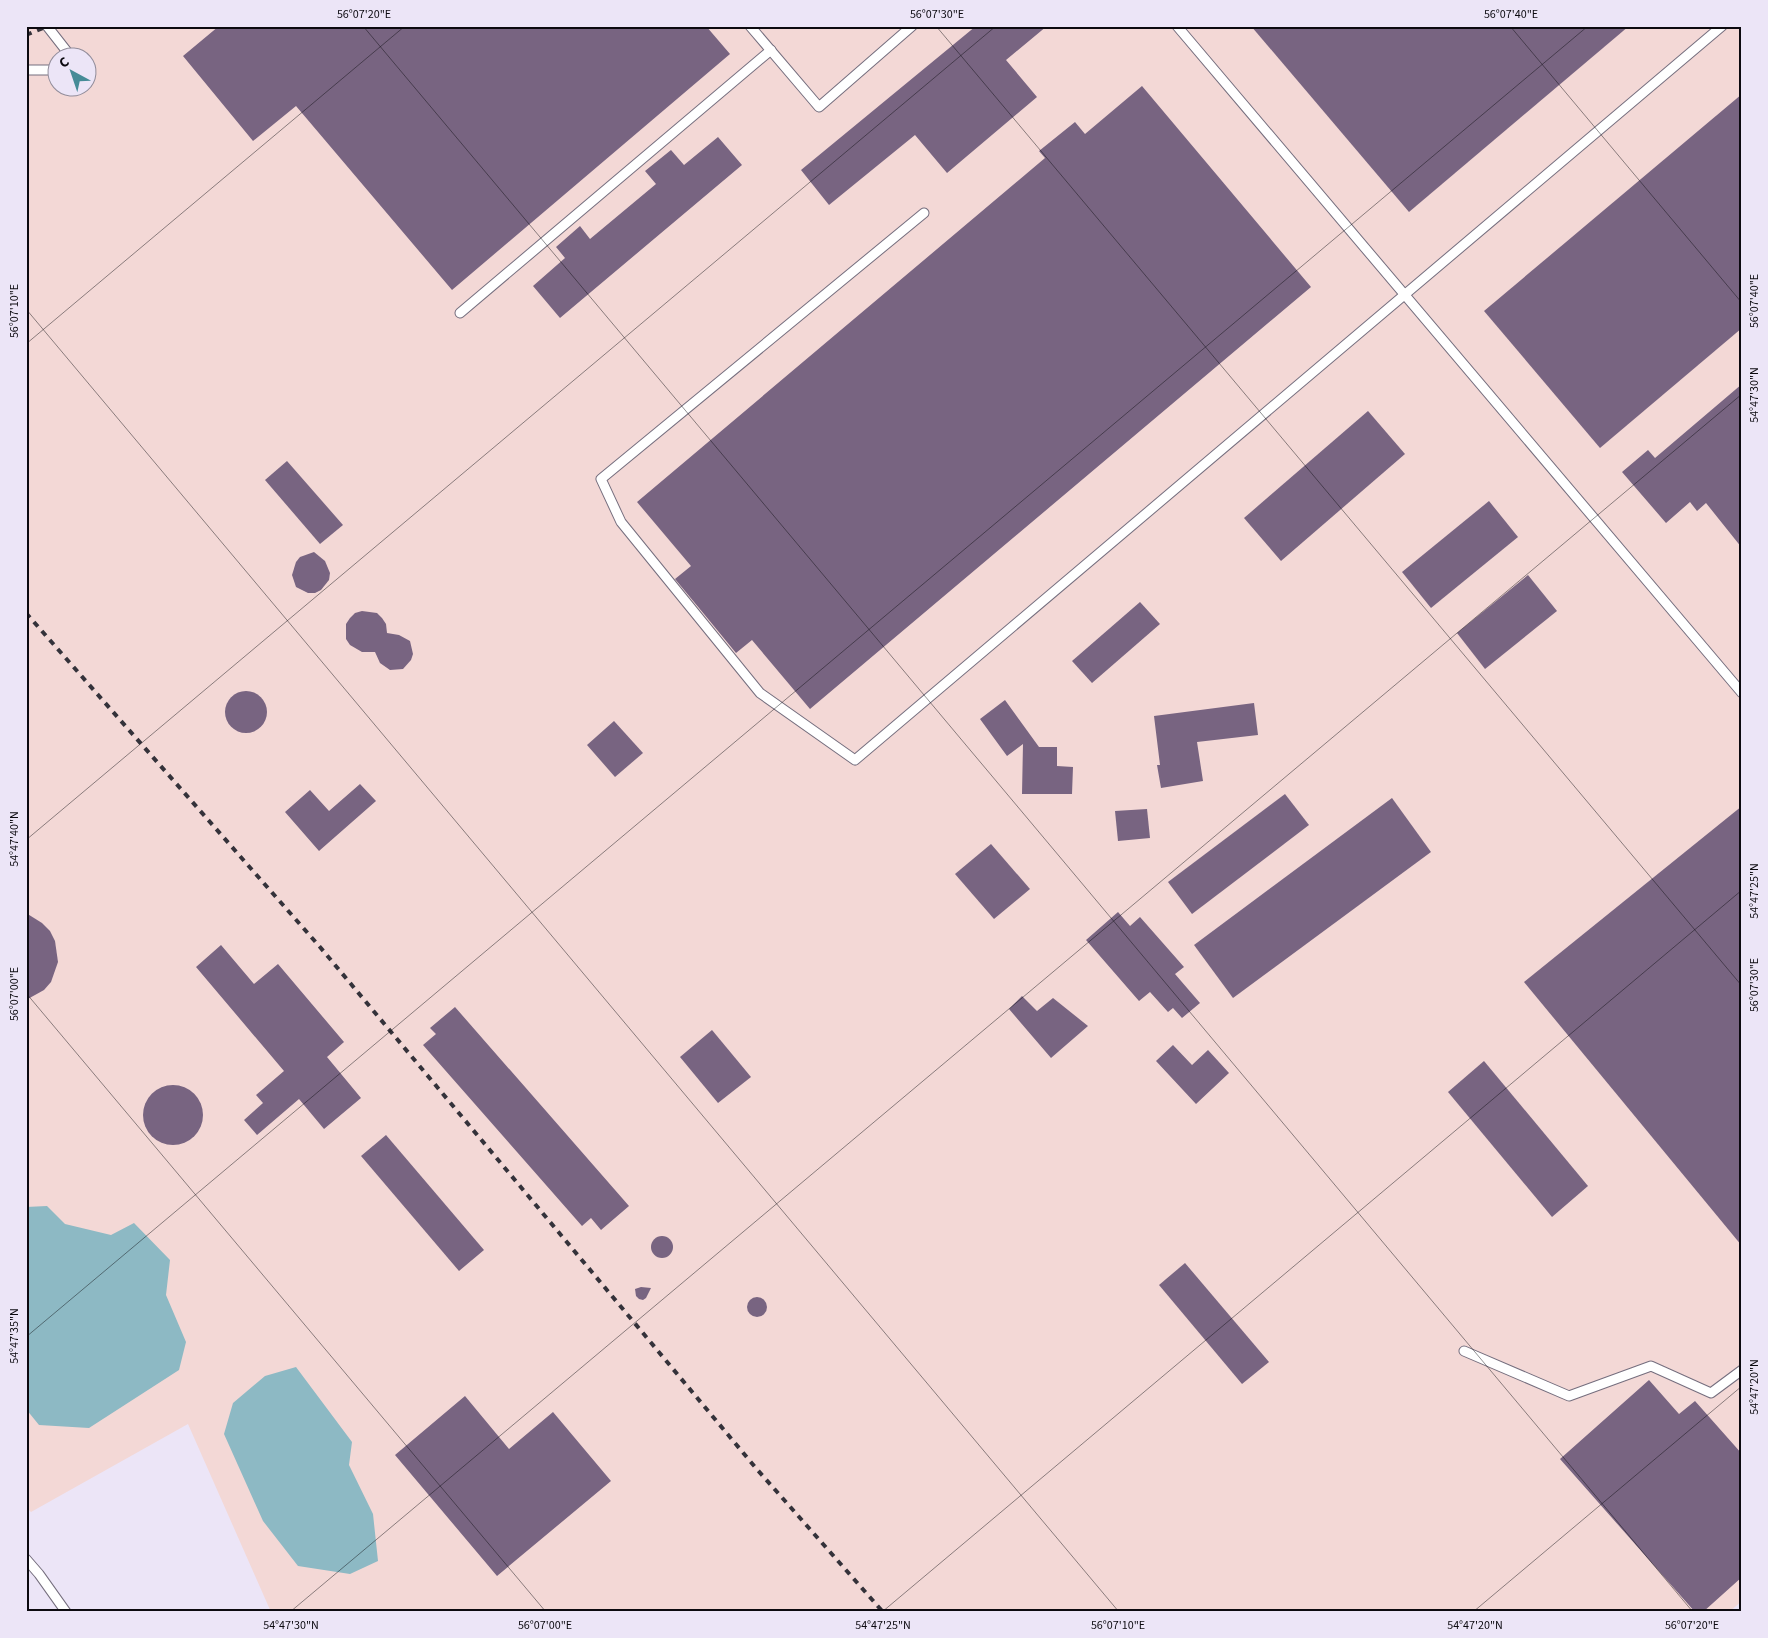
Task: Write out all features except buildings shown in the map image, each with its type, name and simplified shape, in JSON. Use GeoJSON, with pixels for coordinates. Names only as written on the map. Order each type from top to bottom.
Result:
{"type":"FeatureCollection","features":[{"type":"Feature","properties":{"kind":"lane"},"geometry":{"type":"LineString","coordinates":[[47,26],[64,48]]}},
{"type":"Feature","properties":{"kind":"lane"},"geometry":{"type":"LineString","coordinates":[[750,26],[819,107],[912,26]]}},
{"type":"Feature","properties":{"kind":"lane"},"geometry":{"type":"LineString","coordinates":[[1177,26],[1742,693]]}},
{"type":"Feature","properties":{"kind":"lane"},"geometry":{"type":"LineString","coordinates":[[924,213],[601,479],[621,522],[760,693],[855,760],[1722,26]]}},
{"type":"Feature","properties":{"kind":"lane"},"geometry":{"type":"LineString","coordinates":[[460,313],[771,50]]}},
{"type":"Feature","properties":{"kind":"lane"},"geometry":{"type":"LineString","coordinates":[[26,70],[48,70]]}},
{"type":"Feature","properties":{"kind":"lane"},"geometry":{"type":"LineString","coordinates":[[1464,1351],[1569,1396],[1651,1366],[1710,1393],[1742,1370]]}},
{"type":"Feature","properties":{"kind":"lane"},"geometry":{"type":"LineString","coordinates":[[26,1559],[66,1612]]}},
{"type":"Feature","properties":{"kind":"shaded area"},"geometry":{"type":"Polygon","coordinates":[[[26,26],[1742,26],[1742,1601],[1729,1612],[271,1612],[188,1424],[31,1512],[26,1507],[26,26]]]}},
{"type":"Feature","properties":{"kind":"water"},"geometry":{"type":"Polygon","coordinates":[[[47,1206],[65,1224],[111,1235],[134,1223],[170,1260],[166,1295],[186,1342],[179,1370],[89,1428],[39,1425],[26,1409],[26,1207],[47,1206]]]}},
{"type":"Feature","properties":{"kind":"water"},"geometry":{"type":"Polygon","coordinates":[[[296,1367],[352,1442],[349,1465],[373,1514],[378,1561],[350,1574],[298,1566],[263,1521],[224,1434],[233,1403],[265,1376],[296,1367]]]}},
{"type":"Feature","properties":{"kind":"railway"},"geometry":{"type":"LineString","coordinates":[[26,35],[48,26]]}},
{"type":"Feature","properties":{"kind":"railway"},"geometry":{"type":"LineString","coordinates":[[26,613],[320,947],[755,1467],[883,1612]]}}]}
